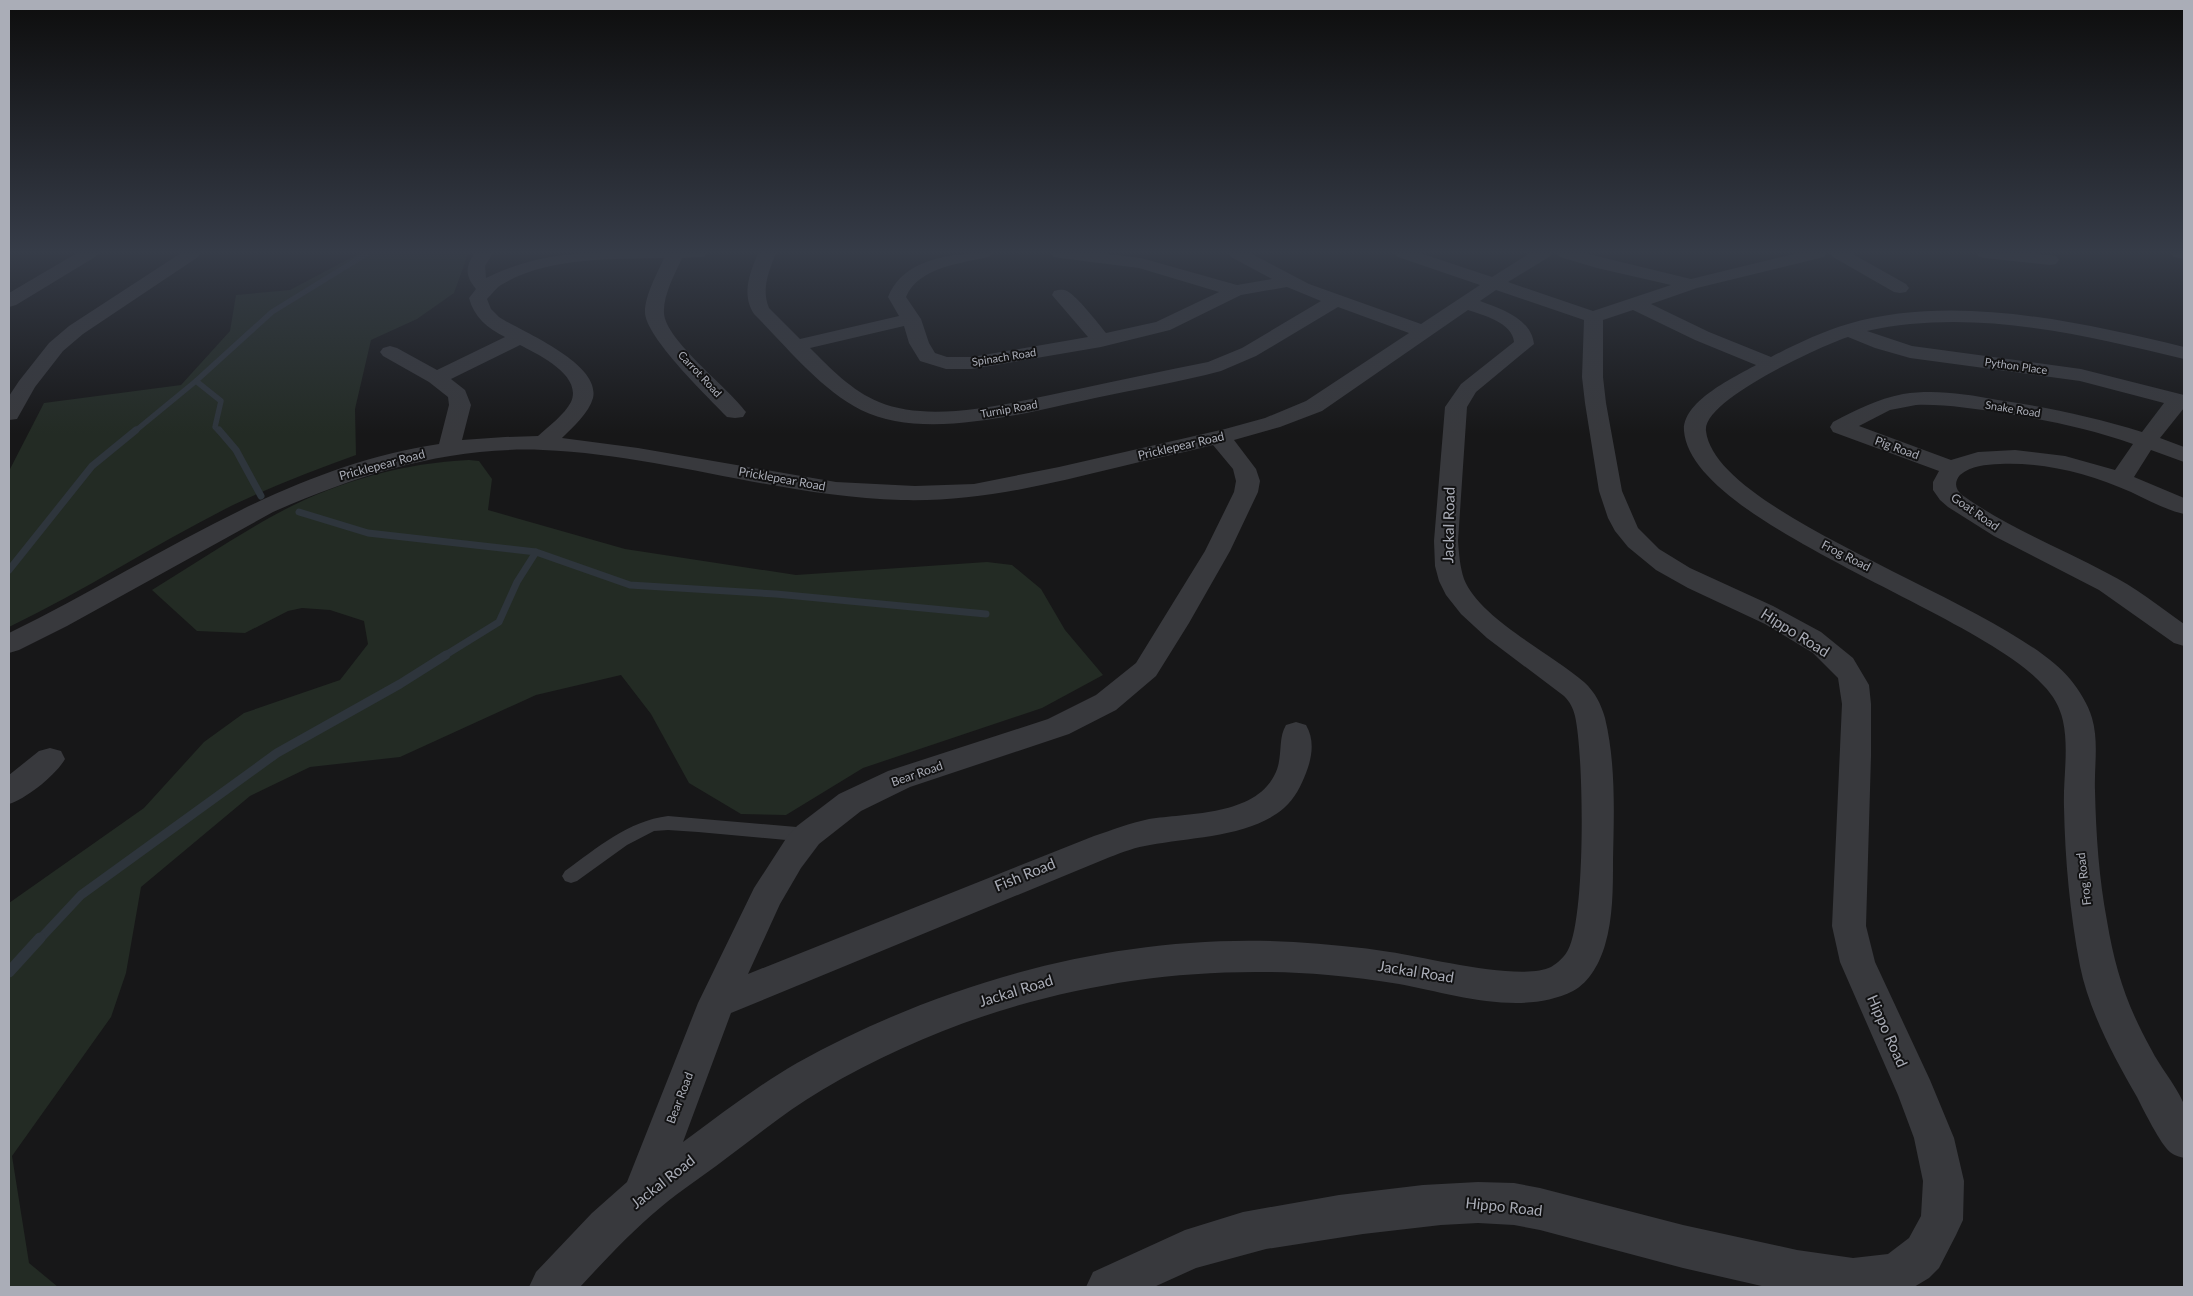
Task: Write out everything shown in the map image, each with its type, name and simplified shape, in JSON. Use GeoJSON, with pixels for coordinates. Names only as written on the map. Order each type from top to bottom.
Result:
{"type":"FeatureCollection","features":[{"type":"Feature","properties":{"kind":"street"},"geometry":{"type":"LineString","coordinates":[[9,414],[26,385],[56,347],[76,330],[101,313]]}},
{"type":"Feature","properties":{"kind":"street"},"geometry":{"type":"LineString","coordinates":[[483,313],[496,325],[557,357],[573,369],[583,388],[581,402],[544,443]]}},
{"type":"Feature","properties":{"kind":"street","name":"Carrot Road"},"geometry":{"type":"LineString","coordinates":[[655,313],[656,324],[735,412]]}},
{"type":"Feature","properties":{"kind":"street","name":"Turnip Road"},"geometry":{"type":"LineString","coordinates":[[765,313],[836,382],[868,405],[880,410],[920,416],[988,414],[1214,366],[1249,352],[1313,313]]}},
{"type":"Feature","properties":{"kind":"street","name":"Spinach Road"},"geometry":{"type":"LineString","coordinates":[[907,313],[927,358],[946,364],[992,360],[1101,341],[1163,326],[1189,313]]}},
{"type":"Feature","properties":{"kind":"street"},"geometry":{"type":"LineString","coordinates":[[1079,313],[1101,341]]}},
{"type":"Feature","properties":{"kind":"street"},"geometry":{"type":"LineString","coordinates":[[1371,313],[1425,332]]}},
{"type":"Feature","properties":{"kind":"street","name":"Pricklepear Road"},"geometry":{"type":"LineString","coordinates":[[9,644],[58,620],[265,507],[295,493],[383,462],[449,449],[504,443],[544,443],[696,464],[852,490],[944,493],[975,490],[1016,483],[1272,423],[1314,406],[1452,313]]}},
{"type":"Feature","properties":{"kind":"street","name":"Jackal Road"},"geometry":{"type":"LineString","coordinates":[[551,1287],[642,1196],[808,1077],[858,1051],[922,1022],[1045,981],[1150,962],[1208,957],[1299,958],[1377,965],[1510,987],[1536,986],[1559,981],[1576,968],[1587,950],[1593,916],[1597,827],[1593,730],[1586,702],[1579,693],[1541,662],[1472,609],[1456,589],[1450,577],[1447,562],[1446,541],[1456,407],[1468,388],[1524,344],[1525,338],[1522,331],[1512,323],[1491,313]]}},
{"type":"Feature","properties":{"kind":"street"},"geometry":{"type":"LineString","coordinates":[[1583,313],[1593,317],[1603,313]]}},
{"type":"Feature","properties":{"kind":"street"},"geometry":{"type":"LineString","coordinates":[[1656,313],[1702,336],[1772,365]]}},
{"type":"Feature","properties":{"kind":"street","name":"Frog Road"},"geometry":{"type":"LineString","coordinates":[[2184,353],[2074,328],[1978,316],[1930,317],[1881,322],[1848,330],[1772,365],[1719,395],[1703,410],[1697,420],[1694,431],[1696,440],[1714,468],[1742,495],[1799,532],[1985,628],[2040,665],[2062,687],[2073,706],[2080,727],[2081,861],[2090,928],[2101,979],[2125,1037],[2160,1102],[2184,1139]]}},
{"type":"Feature","properties":{"kind":"street","name":"Hippo Road"},"geometry":{"type":"LineString","coordinates":[[1108,1287],[1162,1261],[1200,1246],[1248,1232],[1317,1218],[1471,1201],[1532,1207],[1745,1262],[1864,1281],[1893,1276],[1917,1261],[1933,1243],[1944,1215],[1945,1189],[1938,1149],[1923,1110],[1857,961],[1849,927],[1856,749],[1855,686],[1850,674],[1840,662],[1803,635],[1778,619],[1672,568],[1638,544],[1628,532],[1619,516],[1610,488],[1593,388],[1593,317]]}},
{"type":"Feature","properties":{"kind":"street"},"geometry":{"type":"LineString","coordinates":[[798,345],[911,319]]}},
{"type":"Feature","properties":{"kind":"street","name":"Python Place"},"geometry":{"type":"LineString","coordinates":[[1848,330],[1882,344],[1910,352],[2081,375],[2181,401]]}},
{"type":"Feature","properties":{"kind":"street"},"geometry":{"type":"LineString","coordinates":[[436,378],[522,337]]}},
{"type":"Feature","properties":{"kind":"street"},"geometry":{"type":"LineString","coordinates":[[390,352],[454,389],[460,398],[449,449]]}},
{"type":"Feature","properties":{"kind":"street","name":"Snake Road"},"geometry":{"type":"LineString","coordinates":[[1841,427],[1888,404],[1922,399],[1945,399],[2074,419],[2147,440],[2184,455]]}},
{"type":"Feature","properties":{"kind":"street"},"geometry":{"type":"LineString","coordinates":[[2120,479],[2147,440],[2181,401]]}},
{"type":"Feature","properties":{"kind":"street","name":"Pig Road"},"geometry":{"type":"LineString","coordinates":[[1841,427],[1952,468]]}},
{"type":"Feature","properties":{"kind":"street","name":"Bear Road"},"geometry":{"type":"LineString","coordinates":[[642,1196],[716,1003],[762,905],[784,869],[808,836],[849,803],[898,778],[1045,733],[1095,709],[1140,678],[1167,643],[1176,623],[1240,510],[1248,481],[1241,463],[1218,437]]}},
{"type":"Feature","properties":{"kind":"street"},"geometry":{"type":"LineString","coordinates":[[1952,468],[1978,459],[2028,457],[2059,461],[2120,479],[2184,507]]}},
{"type":"Feature","properties":{"kind":"street","name":"Goat Road"},"geometry":{"type":"LineString","coordinates":[[1952,468],[1945,477],[1944,488],[1948,495],[1960,504],[2004,532],[2098,578],[2120,591],[2184,638]]}},
{"type":"Feature","properties":{"kind":"street","name":"Fish Road"},"geometry":{"type":"LineString","coordinates":[[716,1003],[1091,850],[1149,832],[1216,823],[1244,816],[1272,800],[1282,789],[1296,762],[1296,733]]}},
{"type":"Feature","properties":{"kind":"street"},"geometry":{"type":"LineString","coordinates":[[9,792],[50,759]]}},
{"type":"Feature","properties":{"kind":"lane"},"geometry":{"type":"LineString","coordinates":[[571,876],[621,840],[651,825],[668,823],[698,825],[808,836]]}},
{"type":"Feature","properties":{"kind":"shaded area"},"geometry":{"type":"Polygon","coordinates":[[[233,313],[425,313],[371,340],[355,409],[356,455],[294,478],[233,505],[66,598],[9,627],[9,471],[44,403],[181,385],[230,331],[233,313]]]}},
{"type":"Feature","properties":{"kind":"shaded area"},"geometry":{"type":"Polygon","coordinates":[[[479,461],[492,479],[488,510],[625,549],[796,575],[987,562],[1012,565],[1041,589],[1065,630],[1103,675],[1042,708],[863,768],[786,815],[741,814],[689,783],[651,714],[621,675],[536,695],[400,757],[310,767],[250,796],[141,887],[126,973],[111,1017],[12,1156],[29,1263],[58,1287],[9,1287],[9,903],[144,808],[204,742],[244,713],[340,680],[368,644],[364,621],[330,610],[302,608],[288,611],[245,633],[197,631],[152,590],[269,518],[340,485],[391,471],[443,462],[479,461]]]}},
{"type":"Feature","properties":{"kind":"waterway"},"geometry":{"type":"LineString","coordinates":[[196,381],[270,313]]}},
{"type":"Feature","properties":{"kind":"waterway"},"geometry":{"type":"LineString","coordinates":[[134,432],[196,381]]}},
{"type":"Feature","properties":{"kind":"waterway"},"geometry":{"type":"LineString","coordinates":[[196,381],[221,401],[215,427],[220,432]]}},
{"type":"Feature","properties":{"kind":"waterway"},"geometry":{"type":"LineString","coordinates":[[9,570],[92,466],[136,430]]}},
{"type":"Feature","properties":{"kind":"waterway"},"geometry":{"type":"LineString","coordinates":[[219,430],[236,450],[261,496]]}},
{"type":"Feature","properties":{"kind":"waterway"},"geometry":{"type":"LineString","coordinates":[[299,512],[368,533],[536,552]]}},
{"type":"Feature","properties":{"kind":"waterway"},"geometry":{"type":"LineString","coordinates":[[444,656],[499,622],[517,582],[536,552]]}},
{"type":"Feature","properties":{"kind":"waterway"},"geometry":{"type":"LineString","coordinates":[[536,552],[630,585],[776,594],[986,614]]}},
{"type":"Feature","properties":{"kind":"waterway"},"geometry":{"type":"LineString","coordinates":[[39,940],[81,895],[277,753],[400,684],[446,655]]}},
{"type":"Feature","properties":{"kind":"waterway"},"geometry":{"type":"LineString","coordinates":[[9,972],[40,938]]}}]}
